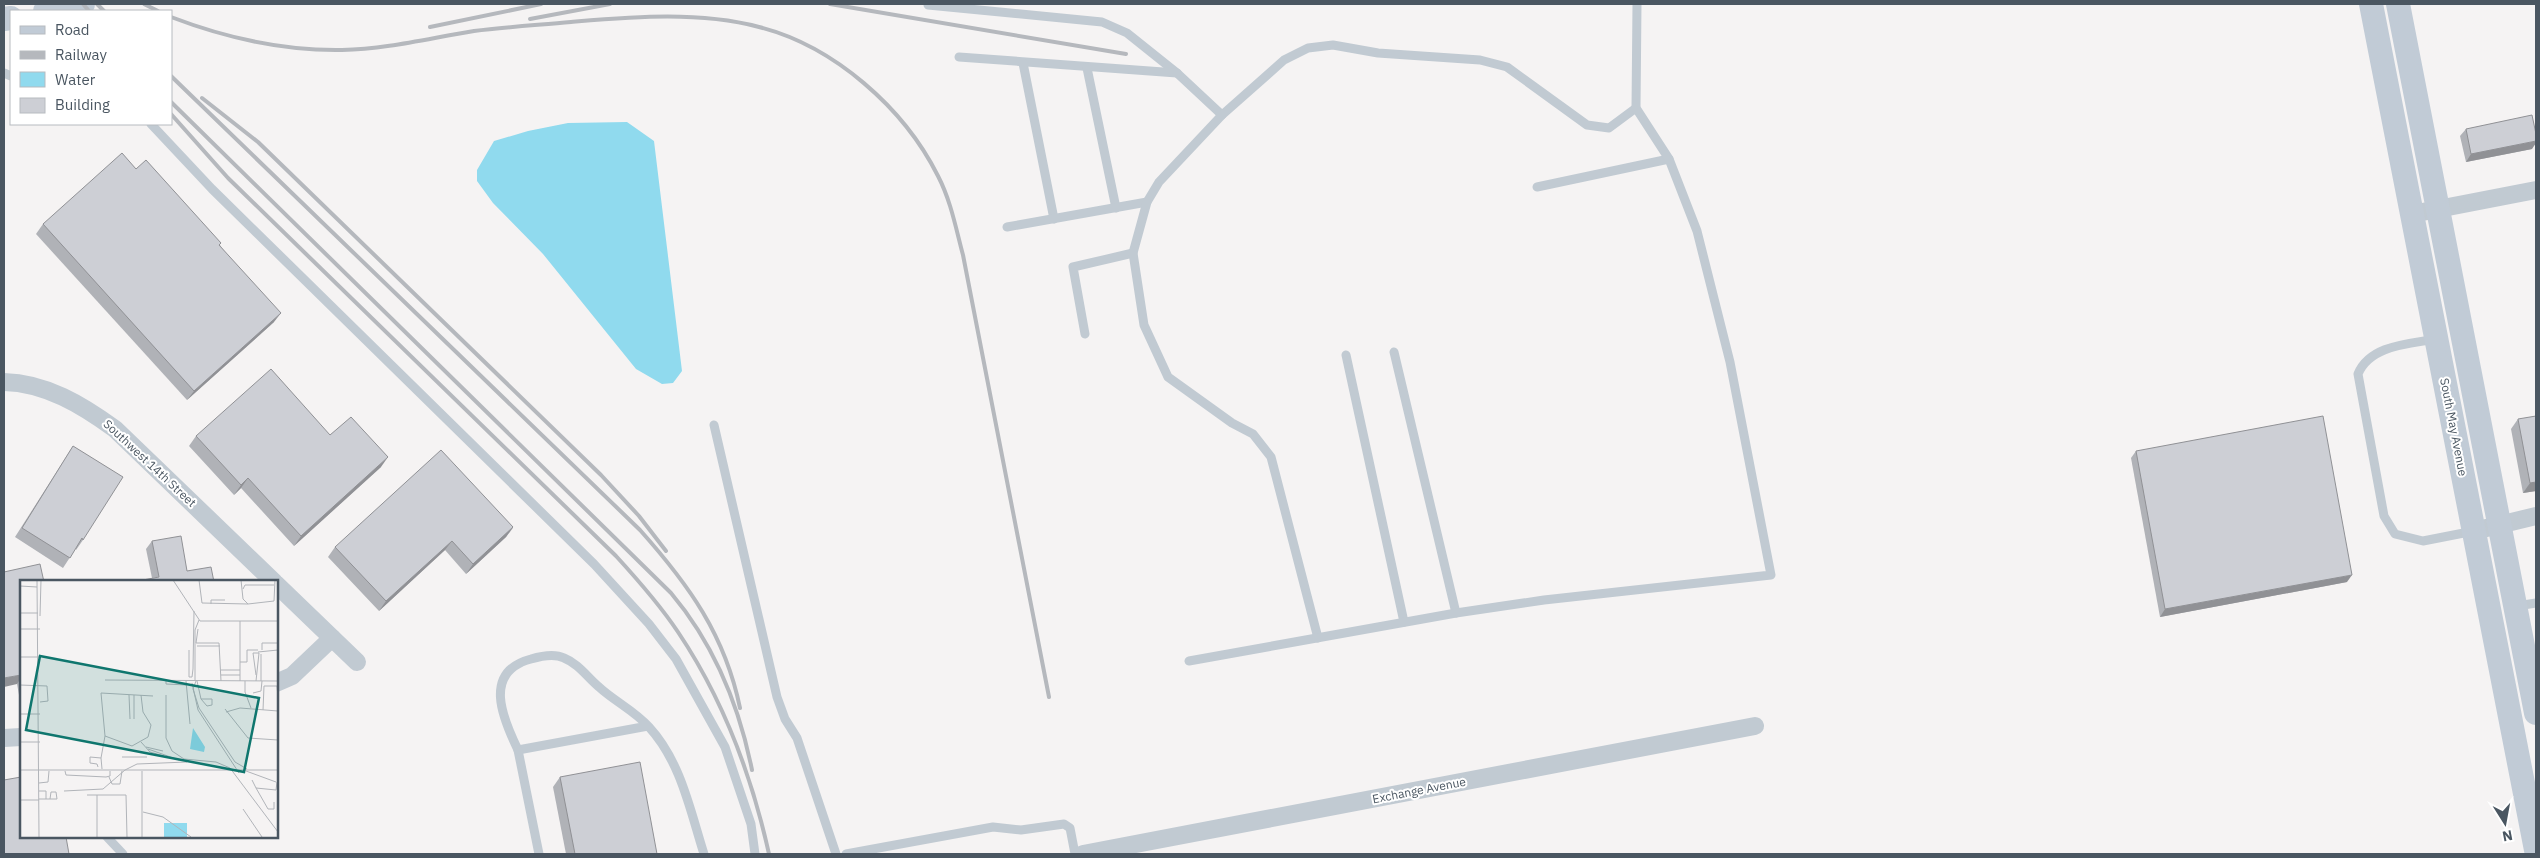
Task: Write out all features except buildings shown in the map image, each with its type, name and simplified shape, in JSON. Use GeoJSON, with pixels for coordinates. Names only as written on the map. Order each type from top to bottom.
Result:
{"type":"FeatureCollection","features":[{"type":"Feature","properties":{"kind":"main road"},"geometry":{"type":"LineString","coordinates":[[50,10],[83,4]]}},
{"type":"Feature","properties":{"kind":"main road","name":"South May Avenue"},"geometry":{"type":"LineString","coordinates":[[2371,4],[2536,847]]}},
{"type":"Feature","properties":{"kind":"main road"},"geometry":{"type":"LineString","coordinates":[[2398,4],[2499,524],[2526,605],[2535,699]]}},
{"type":"Feature","properties":{"kind":"street"},"geometry":{"type":"LineString","coordinates":[[2412,214],[2536,190]]}},
{"type":"Feature","properties":{"kind":"street","name":"Southwest 14th Street"},"geometry":{"type":"LineString","coordinates":[[4,382],[36,387],[64,396],[102,419],[138,449],[272,580]]}},
{"type":"Feature","properties":{"kind":"street"},"geometry":{"type":"LineString","coordinates":[[2474,531],[2536,516]]}},
{"type":"Feature","properties":{"kind":"street","name":"Southwest 14th Street"},"geometry":{"type":"LineString","coordinates":[[278,586],[357,662]]}},
{"type":"Feature","properties":{"kind":"street"},"geometry":{"type":"LineString","coordinates":[[278,682],[298,672],[332,638]]}},
{"type":"Feature","properties":{"kind":"street","name":"Exchange Avenue"},"geometry":{"type":"LineString","coordinates":[[1083,854],[1755,726]]}},
{"type":"Feature","properties":{"kind":"street"},"geometry":{"type":"LineString","coordinates":[[4,738],[20,737]]}},
{"type":"Feature","properties":{"kind":"lane"},"geometry":{"type":"LineString","coordinates":[[1189,661],[1456,612],[1544,600],[1771,575],[1730,362],[1697,231],[1669,159],[1636,108],[1637,4]]}},
{"type":"Feature","properties":{"kind":"lane"},"geometry":{"type":"LineString","coordinates":[[928,5],[1102,22],[1128,33],[1222,115]]}},
{"type":"Feature","properties":{"kind":"lane"},"geometry":{"type":"LineString","coordinates":[[1318,638],[1271,457],[1253,434],[1232,423],[1168,377],[1144,324],[1133,253],[1147,202],[1159,182],[1222,115],[1284,60],[1308,48],[1333,45],[1378,53],[1480,60],[1507,67],[1587,125],[1609,128],[1636,108]]}},
{"type":"Feature","properties":{"kind":"lane"},"geometry":{"type":"LineString","coordinates":[[959,57],[1177,74]]}},
{"type":"Feature","properties":{"kind":"lane"},"geometry":{"type":"LineString","coordinates":[[1023,63],[1054,219]]}},
{"type":"Feature","properties":{"kind":"lane"},"geometry":{"type":"LineString","coordinates":[[1087,68],[1116,208]]}},
{"type":"Feature","properties":{"kind":"lane"},"geometry":{"type":"LineString","coordinates":[[152,125],[212,189],[293,266],[594,564],[649,624],[676,659],[725,747],[751,824],[755,854]]}},
{"type":"Feature","properties":{"kind":"lane"},"geometry":{"type":"LineString","coordinates":[[1537,187],[1669,159]]}},
{"type":"Feature","properties":{"kind":"lane"},"geometry":{"type":"LineString","coordinates":[[1007,227],[1147,202]]}},
{"type":"Feature","properties":{"kind":"lane"},"geometry":{"type":"LineString","coordinates":[[1085,334],[1073,267],[1133,253]]}},
{"type":"Feature","properties":{"kind":"lane"},"geometry":{"type":"LineString","coordinates":[[2436,339],[2376,352],[2362,363],[2358,374],[2384,516],[2395,534],[2423,541],[2474,531]]}},
{"type":"Feature","properties":{"kind":"lane"},"geometry":{"type":"LineString","coordinates":[[1394,352],[1456,612]]}},
{"type":"Feature","properties":{"kind":"lane"},"geometry":{"type":"LineString","coordinates":[[1346,355],[1404,622]]}},
{"type":"Feature","properties":{"kind":"lane"},"geometry":{"type":"LineString","coordinates":[[714,424],[777,697],[785,719],[797,738],[836,854]]}},
{"type":"Feature","properties":{"kind":"lane"},"geometry":{"type":"LineString","coordinates":[[538,854],[518,750],[504,720],[500,697],[503,680],[511,668],[526,660],[543,655],[563,657],[578,666],[599,687],[648,726],[669,753],[681,779],[704,854]]}},
{"type":"Feature","properties":{"kind":"lane"},"geometry":{"type":"LineString","coordinates":[[518,750],[648,726]]}},
{"type":"Feature","properties":{"kind":"lane"},"geometry":{"type":"LineString","coordinates":[[846,854],[993,827],[1021,830],[1064,824],[1070,828],[1075,854]]}},
{"type":"Feature","properties":{"kind":"lane"},"geometry":{"type":"LineString","coordinates":[[107,838],[123,854]]}},
{"type":"Feature","properties":{"kind":"water"},"geometry":{"type":"Polygon","coordinates":[[[627,122],[654,141],[682,371],[673,383],[662,384],[636,369],[543,254],[493,203],[477,181],[477,170],[494,141],[528,131],[568,123],[627,122]]]}},
{"type":"Feature","properties":{"kind":"railway"},"geometry":{"type":"LineString","coordinates":[[83,4],[88,10]]}},
{"type":"Feature","properties":{"kind":"railway"},"geometry":{"type":"LineString","coordinates":[[97,4],[103,10]]}},
{"type":"Feature","properties":{"kind":"railway"},"geometry":{"type":"LineString","coordinates":[[144,4],[156,10]]}},
{"type":"Feature","properties":{"kind":"railway"},"geometry":{"type":"LineString","coordinates":[[430,27],[541,4]]}},
{"type":"Feature","properties":{"kind":"railway"},"geometry":{"type":"LineString","coordinates":[[530,19],[610,4]]}},
{"type":"Feature","properties":{"kind":"railway"},"geometry":{"type":"LineString","coordinates":[[830,4],[1126,54]]}},
{"type":"Feature","properties":{"kind":"railway"},"geometry":{"type":"LineString","coordinates":[[172,17],[255,42],[320,50],[359,49],[474,31],[571,22],[641,17],[712,19],[759,27],[787,36],[814,49],[864,83],[886,104],[924,151],[943,186],[950,205],[963,255],[1049,697]]}},
{"type":"Feature","properties":{"kind":"railway"},"geometry":{"type":"LineString","coordinates":[[172,77],[640,530],[658,550],[703,612],[725,657],[740,708]]}},
{"type":"Feature","properties":{"kind":"railway"},"geometry":{"type":"LineString","coordinates":[[202,98],[258,142],[601,475],[639,516],[666,551]]}},
{"type":"Feature","properties":{"kind":"railway"},"geometry":{"type":"LineString","coordinates":[[172,103],[671,593],[686,612],[712,654],[740,722],[752,770]]}},
{"type":"Feature","properties":{"kind":"railway"},"geometry":{"type":"LineString","coordinates":[[172,115],[228,178],[616,556],[641,583],[678,632],[709,684],[722,711],[745,768],[769,854]]}}]}
